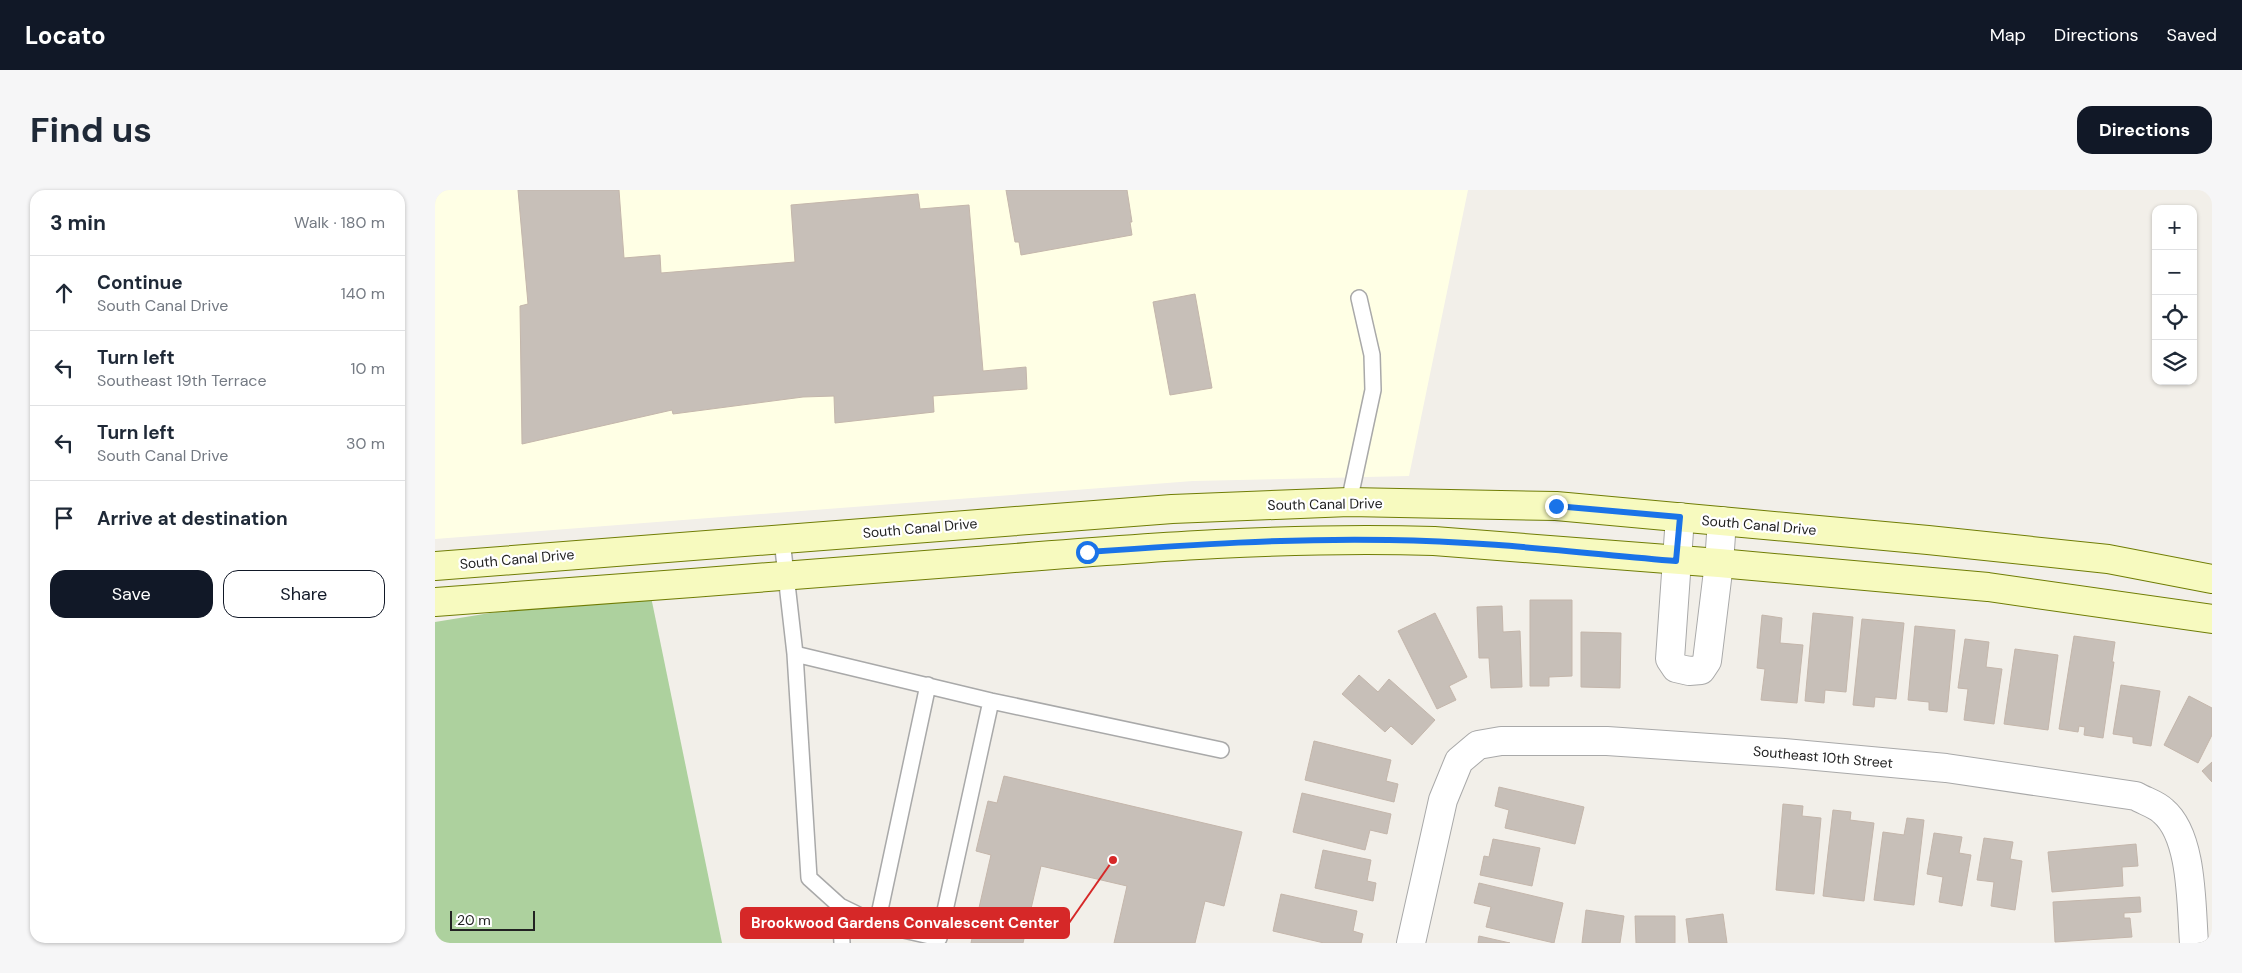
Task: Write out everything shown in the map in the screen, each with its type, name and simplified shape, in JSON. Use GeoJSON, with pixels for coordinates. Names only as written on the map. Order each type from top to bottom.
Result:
{"type":"FeatureCollection","features":[{"type":"Feature","properties":{"kind":"street","name":"South Canal Drive"},"geometry":{"type":"LineString","coordinates":[[435,566],[1171,509],[1349,502],[1556,506],[1680,517],[2108,559],[2212,579]]}},
{"type":"Feature","properties":{"kind":"street"},"geometry":{"type":"LineString","coordinates":[[1680,517],[1670,658],[1676,668],[1689,671],[1701,670],[1707,661],[1722,521]]}},
{"type":"Feature","properties":{"kind":"street"},"geometry":{"type":"LineString","coordinates":[[435,602],[1177,546],[1328,540],[1435,541],[1719,563],[1988,587],[2212,619]]}},
{"type":"Feature","properties":{"kind":"street","name":"Southeast 10th Street"},"geometry":{"type":"LineString","coordinates":[[1411,943],[1443,800],[1459,761],[1478,745],[1501,741],[1607,741],[1784,753],[1947,768],[2136,796],[2162,810],[2173,823],[2185,849],[2194,943]]}},
{"type":"Feature","properties":{"kind":"lane"},"geometry":{"type":"LineString","coordinates":[[1349,502],[1373,390],[1372,355],[1359,298]]}},
{"type":"Feature","properties":{"kind":"lane"},"geometry":{"type":"LineString","coordinates":[[782,540],[795,654],[809,878],[840,906],[877,924],[939,938],[991,701]]}},
{"type":"Feature","properties":{"kind":"lane"},"geometry":{"type":"LineString","coordinates":[[795,654],[991,701],[1221,750]]}},
{"type":"Feature","properties":{"kind":"lane"},"geometry":{"type":"LineString","coordinates":[[877,924],[928,685]]}},
{"type":"Feature","properties":{"kind":"lane"},"geometry":{"type":"LineString","coordinates":[[840,906],[842,943]]}},
{"type":"Feature","properties":{"kind":"shaded area"},"geometry":{"type":"Polygon","coordinates":[[[435,190],[1468,190],[1409,476],[1193,481],[435,539],[435,190]]]}},
{"type":"Feature","properties":{"kind":"green space"},"geometry":{"type":"Polygon","coordinates":[[[649,587],[722,943],[435,943],[435,622],[649,587]]]}},
{"type":"Feature","properties":{"kind":"building"},"geometry":{"type":"Polygon","coordinates":[[[518,190],[619,190],[624,258],[660,255],[661,273],[795,262],[791,205],[918,194],[920,209],[969,205],[983,371],[1026,367],[1027,389],[933,396],[934,412],[835,423],[834,396],[803,397],[673,414],[672,410],[522,444],[520,306],[528,304],[518,190]]]}},
{"type":"Feature","properties":{"kind":"building"},"geometry":{"type":"Polygon","coordinates":[[[1006,190],[1127,190],[1132,235],[1021,255],[1019,242],[1015,242],[1006,190]]]}},
{"type":"Feature","properties":{"kind":"building"},"geometry":{"type":"Polygon","coordinates":[[[1195,294],[1212,388],[1170,395],[1153,302],[1195,294]]]}},
{"type":"Feature","properties":{"kind":"building"},"geometry":{"type":"Polygon","coordinates":[[[1530,600],[1572,600],[1572,676],[1549,677],[1549,686],[1530,686],[1530,600]]]}},
{"type":"Feature","properties":{"kind":"building"},"geometry":{"type":"Polygon","coordinates":[[[1502,606],[1503,632],[1520,631],[1522,687],[1491,688],[1489,658],[1479,658],[1477,607],[1502,606]]]}},
{"type":"Feature","properties":{"kind":"building"},"geometry":{"type":"Polygon","coordinates":[[[1435,613],[1467,677],[1449,686],[1456,700],[1437,709],[1398,631],[1435,613]]]}},
{"type":"Feature","properties":{"kind":"building"},"geometry":{"type":"Polygon","coordinates":[[[1813,613],[1853,617],[1846,692],[1825,690],[1824,703],[1805,701],[1813,613]]]}},
{"type":"Feature","properties":{"kind":"building"},"geometry":{"type":"Polygon","coordinates":[[[1762,615],[1782,618],[1780,643],[1803,645],[1797,703],[1761,700],[1765,669],[1757,668],[1762,615]]]}},
{"type":"Feature","properties":{"kind":"building"},"geometry":{"type":"Polygon","coordinates":[[[1862,619],[1904,623],[1896,699],[1875,697],[1874,707],[1853,705],[1862,619]]]}},
{"type":"Feature","properties":{"kind":"building"},"geometry":{"type":"Polygon","coordinates":[[[1915,626],[1955,630],[1947,712],[1929,710],[1929,702],[1908,700],[1915,626]]]}},
{"type":"Feature","properties":{"kind":"building"},"geometry":{"type":"Polygon","coordinates":[[[1581,632],[1621,633],[1620,688],[1581,687],[1581,632]]]}},
{"type":"Feature","properties":{"kind":"building"},"geometry":{"type":"Polygon","coordinates":[[[2074,636],[2115,642],[2103,738],[2084,735],[2085,727],[2079,726],[2078,732],[2059,729],[2074,636]]]}},
{"type":"Feature","properties":{"kind":"building"},"geometry":{"type":"Polygon","coordinates":[[[1965,639],[1989,642],[1986,667],[2002,669],[1994,724],[1964,720],[1968,689],[1958,688],[1965,639]]]}},
{"type":"Feature","properties":{"kind":"building"},"geometry":{"type":"Polygon","coordinates":[[[2015,649],[2058,655],[2048,730],[2004,724],[2015,649]]]}},
{"type":"Feature","properties":{"kind":"building"},"geometry":{"type":"Polygon","coordinates":[[[1359,675],[1378,692],[1389,679],[1435,720],[1412,745],[1391,726],[1385,732],[1342,694],[1359,675]]]}},
{"type":"Feature","properties":{"kind":"building"},"geometry":{"type":"Polygon","coordinates":[[[2121,685],[2160,691],[2151,746],[2133,743],[2133,737],[2113,734],[2121,685]]]}},
{"type":"Feature","properties":{"kind":"building"},"geometry":{"type":"Polygon","coordinates":[[[2189,696],[2212,708],[2212,735],[2198,763],[2164,745],[2189,696]]]}},
{"type":"Feature","properties":{"kind":"building"},"geometry":{"type":"Polygon","coordinates":[[[1314,741],[1391,760],[1386,781],[1398,784],[1394,802],[1305,780],[1314,741]]]}},
{"type":"Feature","properties":{"kind":"building"},"geometry":{"type":"Polygon","coordinates":[[[2212,762],[2212,782],[2202,771],[2212,762]]]}},
{"type":"Feature","properties":{"kind":"building"},"geometry":{"type":"Polygon","coordinates":[[[1004,776],[1242,832],[1224,906],[1205,901],[1195,943],[1114,943],[1127,886],[1041,866],[1023,943],[971,943],[991,855],[976,851],[988,801],[997,803],[1004,776]]]}},
{"type":"Feature","properties":{"kind":"building"},"geometry":{"type":"Polygon","coordinates":[[[1499,787],[1584,807],[1575,844],[1505,828],[1509,810],[1495,806],[1499,787]]]}},
{"type":"Feature","properties":{"kind":"building"},"geometry":{"type":"Polygon","coordinates":[[[1302,793],[1391,814],[1387,834],[1370,830],[1365,850],[1293,832],[1302,793]]]}},
{"type":"Feature","properties":{"kind":"building"},"geometry":{"type":"Polygon","coordinates":[[[1783,804],[1803,806],[1802,816],[1821,818],[1814,894],[1776,890],[1783,804]]]}},
{"type":"Feature","properties":{"kind":"building"},"geometry":{"type":"Polygon","coordinates":[[[1833,810],[1851,812],[1850,820],[1874,823],[1864,901],[1823,896],[1833,810]]]}},
{"type":"Feature","properties":{"kind":"building"},"geometry":{"type":"Polygon","coordinates":[[[1907,818],[1924,820],[1914,905],[1874,900],[1883,832],[1904,835],[1907,818]]]}},
{"type":"Feature","properties":{"kind":"building"},"geometry":{"type":"Polygon","coordinates":[[[1934,833],[1962,837],[1959,853],[1971,855],[1962,906],[1939,902],[1943,877],[1927,874],[1934,833]]]}},
{"type":"Feature","properties":{"kind":"building"},"geometry":{"type":"Polygon","coordinates":[[[1984,838],[2013,842],[2010,859],[2022,861],[2015,910],[1991,906],[1994,882],[1977,880],[1984,838]]]}},
{"type":"Feature","properties":{"kind":"building"},"geometry":{"type":"Polygon","coordinates":[[[1493,839],[1540,848],[1532,886],[1480,875],[1484,856],[1489,857],[1493,839]]]}},
{"type":"Feature","properties":{"kind":"building"},"geometry":{"type":"Polygon","coordinates":[[[2136,844],[2138,866],[2122,867],[2123,886],[2052,892],[2048,852],[2136,844]]]}},
{"type":"Feature","properties":{"kind":"building"},"geometry":{"type":"Polygon","coordinates":[[[1323,850],[1371,860],[1367,881],[1376,883],[1373,901],[1315,888],[1323,850]]]}},
{"type":"Feature","properties":{"kind":"building"},"geometry":{"type":"Polygon","coordinates":[[[1479,883],[1563,903],[1554,943],[1486,927],[1491,907],[1474,903],[1479,883]]]}},
{"type":"Feature","properties":{"kind":"building"},"geometry":{"type":"Polygon","coordinates":[[[1281,894],[1357,911],[1353,931],[1363,934],[1361,943],[1324,943],[1273,931],[1281,894]]]}},
{"type":"Feature","properties":{"kind":"building"},"geometry":{"type":"Polygon","coordinates":[[[2140,897],[2141,912],[2124,913],[2124,918],[2130,918],[2132,937],[2055,942],[2053,902],[2140,897]]]}},
{"type":"Feature","properties":{"kind":"building"},"geometry":{"type":"Polygon","coordinates":[[[1586,910],[1624,916],[1620,943],[1582,943],[1586,910]]]}},
{"type":"Feature","properties":{"kind":"building"},"geometry":{"type":"Polygon","coordinates":[[[1723,914],[1727,943],[1689,943],[1686,919],[1723,914]]]}},
{"type":"Feature","properties":{"kind":"building"},"geometry":{"type":"Polygon","coordinates":[[[1635,916],[1675,916],[1675,943],[1636,943],[1635,916]]]}},
{"type":"Feature","properties":{"kind":"building"},"geometry":{"type":"Polygon","coordinates":[[[1479,936],[1510,943],[1478,943],[1479,936]]]}},
{"type":"Feature","properties":{"kind":"place","name":"Brookwood Gardens Convalescent Center"},"geometry":{"type":"Point","coordinates":[1113,860]}},
{"type":"Feature","properties":{"kind":"route"},"geometry":{"type":"LineString","coordinates":[[1087,552],[1328,540],[1390,540],[1435,541],[1676,561],[1680,517],[1556,506]]}}]}
